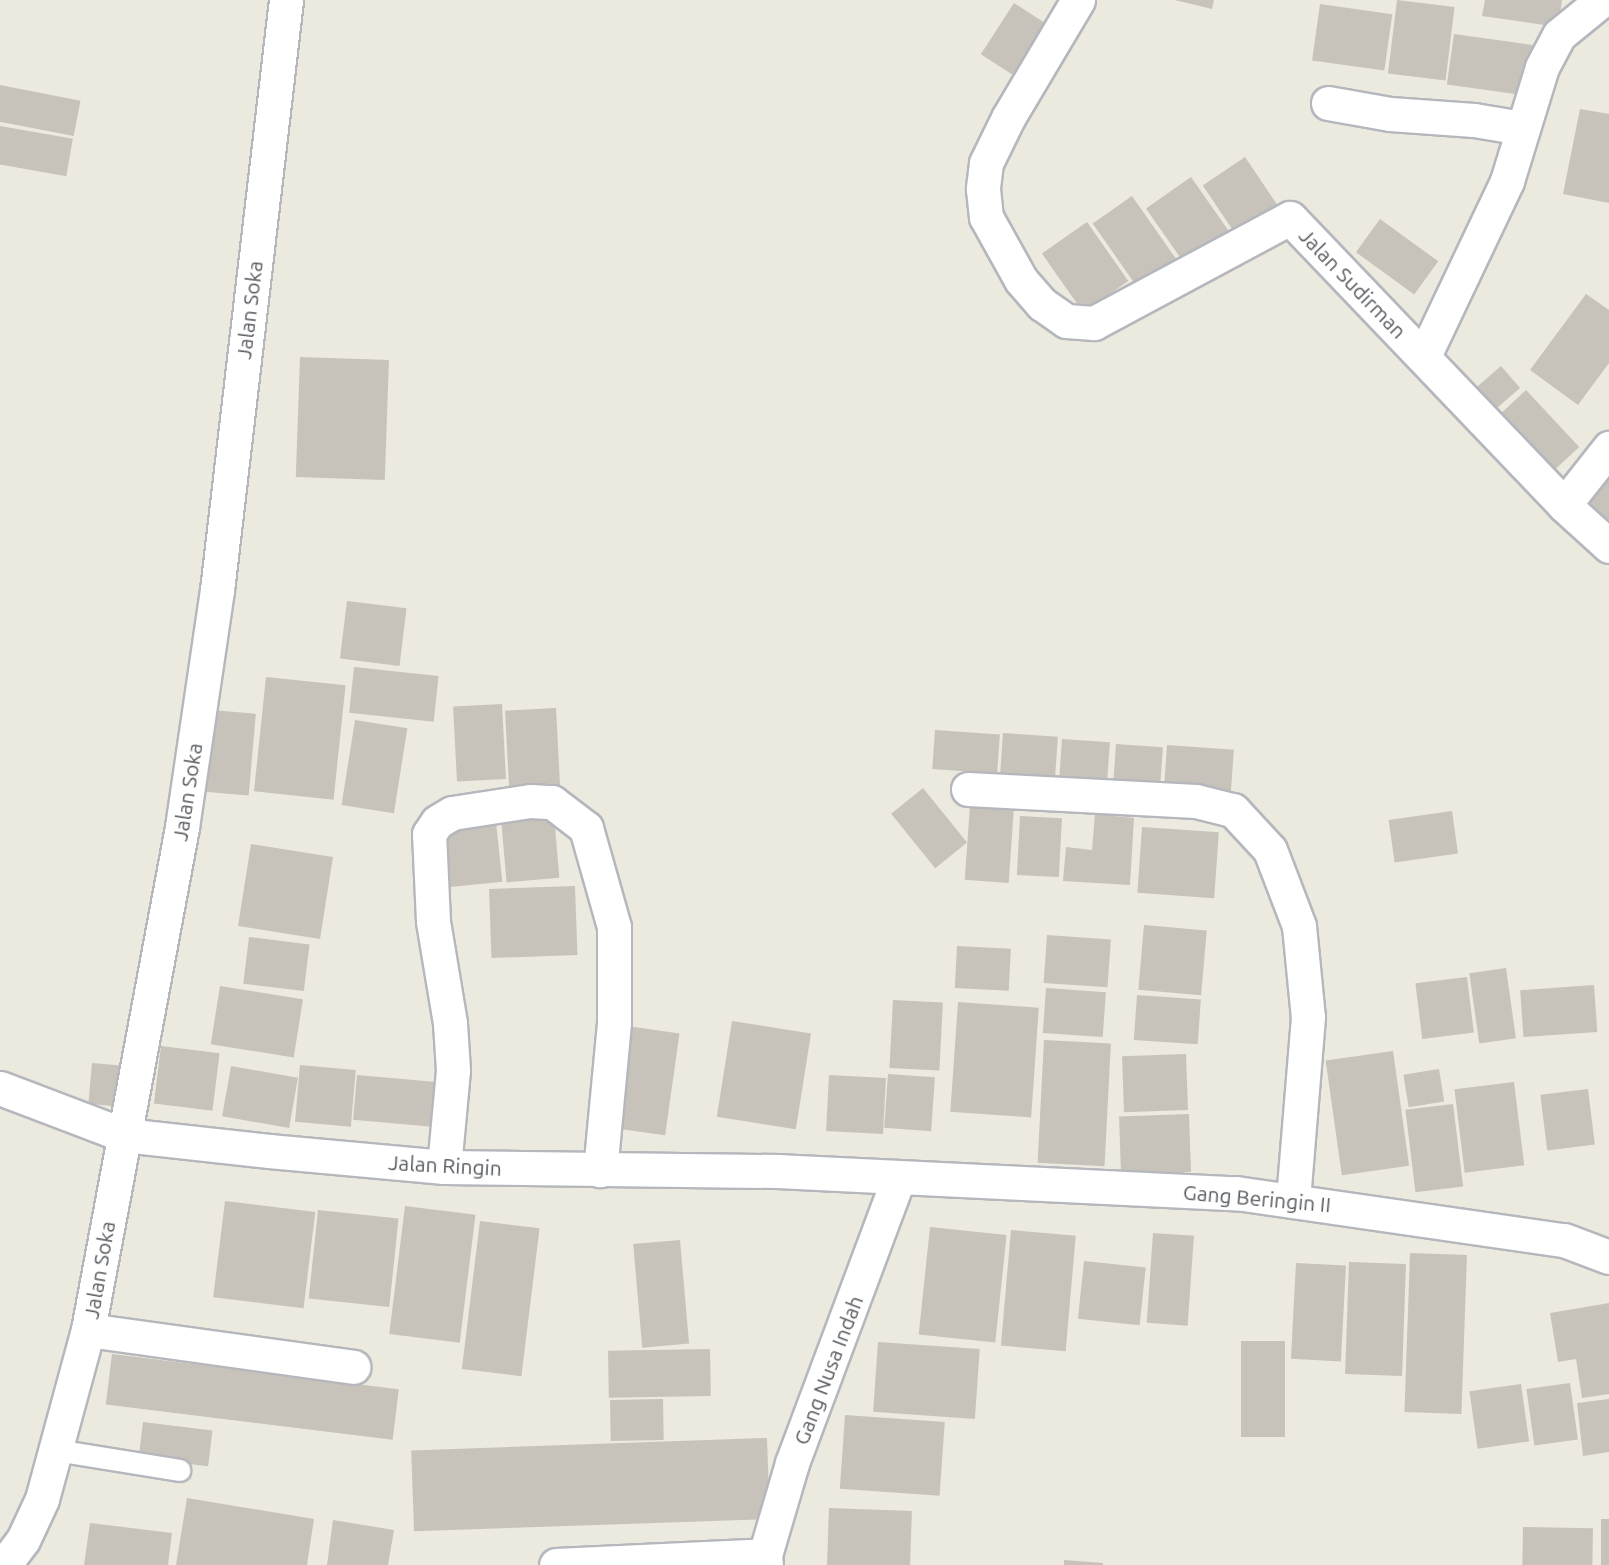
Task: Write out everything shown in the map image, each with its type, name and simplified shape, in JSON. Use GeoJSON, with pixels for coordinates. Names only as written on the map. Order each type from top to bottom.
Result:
{"type":"FeatureCollection","features":[{"type":"Feature","properties":{"kind":"street","name":"Jalan Soka"},"geometry":{"type":"LineString","coordinates":[[4,1565],[23,1540],[42,1499],[88,1329],[182,827],[217,590],[286,0]]}},
{"type":"Feature","properties":{"kind":"street","name":"Jalan Sudirman"},"geometry":{"type":"LineString","coordinates":[[1078,0],[1008,118],[986,163],[983,189],[986,217],[1021,280],[1042,304],[1066,321],[1094,323],[1290,218],[1564,505],[1609,546]]}},
{"type":"Feature","properties":{"kind":"street"},"geometry":{"type":"LineString","coordinates":[[1424,356],[1507,181],[1542,67],[1559,35],[1602,0]]}},
{"type":"Feature","properties":{"kind":"street"},"geometry":{"type":"LineString","coordinates":[[1328,103],[1390,114],[1474,120],[1522,128]]}},
{"type":"Feature","properties":{"kind":"street"},"geometry":{"type":"LineString","coordinates":[[1564,505],[1609,448]]}},
{"type":"Feature","properties":{"kind":"street"},"geometry":{"type":"LineString","coordinates":[[968,789],[1196,801],[1233,810],[1270,850],[1299,926],[1308,1017],[1293,1198]]}},
{"type":"Feature","properties":{"kind":"street"},"geometry":{"type":"LineString","coordinates":[[444,1167],[453,1070],[450,1023],[433,921],[429,834],[437,822],[452,813],[530,801],[552,802],[586,828],[614,927],[614,1023],[600,1170]]}},
{"type":"Feature","properties":{"kind":"street","name":"Jalan Ringin"},"geometry":{"type":"LineString","coordinates":[[0,1088],[124,1135],[444,1167],[899,1177]]}},
{"type":"Feature","properties":{"kind":"street","name":"Gang Beringin II"},"geometry":{"type":"LineString","coordinates":[[899,1177],[1293,1198],[1564,1240],[1609,1257]]}},
{"type":"Feature","properties":{"kind":"street","name":"Gang Nusa Indah"},"geometry":{"type":"LineString","coordinates":[[765,1560],[792,1463],[899,1177]]}},
{"type":"Feature","properties":{"kind":"street"},"geometry":{"type":"LineString","coordinates":[[88,1329],[353,1367]]}},
{"type":"Feature","properties":{"kind":"street"},"geometry":{"type":"LineString","coordinates":[[556,1565],[765,1560]]}},
{"type":"Feature","properties":{"kind":"lane"},"geometry":{"type":"LineString","coordinates":[[56,1450],[179,1470]]}},
{"type":"Feature","properties":{"kind":"building"},"geometry":{"type":"Polygon","coordinates":[[[1175,0],[1214,0],[1212,9],[1175,0]]]}},
{"type":"Feature","properties":{"kind":"building"},"geometry":{"type":"Polygon","coordinates":[[[1397,0],[1455,7],[1446,81],[1388,73],[1397,0]]]}},
{"type":"Feature","properties":{"kind":"building"},"geometry":{"type":"Polygon","coordinates":[[[1485,0],[1562,0],[1558,27],[1482,16],[1485,0]]]}},
{"type":"Feature","properties":{"kind":"building"},"geometry":{"type":"Polygon","coordinates":[[[1014,3],[1049,26],[1016,77],[981,54],[1014,3]]]}},
{"type":"Feature","properties":{"kind":"building"},"geometry":{"type":"Polygon","coordinates":[[[1320,4],[1392,14],[1384,71],[1312,60],[1320,4]]]}},
{"type":"Feature","properties":{"kind":"building"},"geometry":{"type":"Polygon","coordinates":[[[1454,34],[1539,46],[1532,96],[1447,85],[1454,34]]]}},
{"type":"Feature","properties":{"kind":"building"},"geometry":{"type":"Polygon","coordinates":[[[0,85],[80,101],[74,136],[0,122],[0,85]]]}},
{"type":"Feature","properties":{"kind":"building"},"geometry":{"type":"Polygon","coordinates":[[[1580,109],[1609,114],[1609,203],[1563,194],[1580,109]]]}},
{"type":"Feature","properties":{"kind":"building"},"geometry":{"type":"Polygon","coordinates":[[[0,126],[73,139],[66,176],[0,165],[0,126]]]}},
{"type":"Feature","properties":{"kind":"building"},"geometry":{"type":"Polygon","coordinates":[[[1245,157],[1279,207],[1236,235],[1203,186],[1245,157]]]}},
{"type":"Feature","properties":{"kind":"building"},"geometry":{"type":"Polygon","coordinates":[[[1191,177],[1229,232],[1184,263],[1146,209],[1191,177]]]}},
{"type":"Feature","properties":{"kind":"building"},"geometry":{"type":"Polygon","coordinates":[[[1132,196],[1177,260],[1137,287],[1093,224],[1132,196]]]}},
{"type":"Feature","properties":{"kind":"building"},"geometry":{"type":"Polygon","coordinates":[[[1380,219],[1438,261],[1414,294],[1356,252],[1380,219]]]}},
{"type":"Feature","properties":{"kind":"building"},"geometry":{"type":"Polygon","coordinates":[[[1087,222],[1128,281],[1083,313],[1042,254],[1087,222]]]}},
{"type":"Feature","properties":{"kind":"building"},"geometry":{"type":"Polygon","coordinates":[[[1586,294],[1609,310],[1609,363],[1578,405],[1530,370],[1586,294]]]}},
{"type":"Feature","properties":{"kind":"building"},"geometry":{"type":"Polygon","coordinates":[[[300,357],[389,360],[385,480],[296,477],[300,357]]]}},
{"type":"Feature","properties":{"kind":"building"},"geometry":{"type":"Polygon","coordinates":[[[1501,366],[1520,388],[1492,412],[1473,390],[1501,366]]]}},
{"type":"Feature","properties":{"kind":"building"},"geometry":{"type":"Polygon","coordinates":[[[1526,390],[1579,447],[1550,474],[1497,417],[1526,390]]]}},
{"type":"Feature","properties":{"kind":"building"},"geometry":{"type":"Polygon","coordinates":[[[1609,464],[1609,530],[1577,505],[1609,464]]]}},
{"type":"Feature","properties":{"kind":"building"},"geometry":{"type":"Polygon","coordinates":[[[347,601],[407,608],[399,666],[340,659],[347,601]]]}},
{"type":"Feature","properties":{"kind":"building"},"geometry":{"type":"Polygon","coordinates":[[[354,667],[439,676],[434,722],[349,713],[354,667]]]}},
{"type":"Feature","properties":{"kind":"building"},"geometry":{"type":"Polygon","coordinates":[[[266,677],[346,685],[334,800],[254,791],[266,677]]]}},
{"type":"Feature","properties":{"kind":"building"},"geometry":{"type":"Polygon","coordinates":[[[502,704],[506,779],[457,781],[453,707],[502,704]]]}},
{"type":"Feature","properties":{"kind":"building"},"geometry":{"type":"Polygon","coordinates":[[[556,708],[560,792],[509,795],[505,711],[556,708]]]}},
{"type":"Feature","properties":{"kind":"building"},"geometry":{"type":"Polygon","coordinates":[[[212,710],[256,714],[249,796],[205,792],[212,710]]]}},
{"type":"Feature","properties":{"kind":"building"},"geometry":{"type":"Polygon","coordinates":[[[355,720],[407,728],[394,813],[342,805],[355,720]]]}},
{"type":"Feature","properties":{"kind":"building"},"geometry":{"type":"Polygon","coordinates":[[[935,730],[1000,735],[997,773],[932,769],[935,730]]]}},
{"type":"Feature","properties":{"kind":"building"},"geometry":{"type":"Polygon","coordinates":[[[1003,733],[1058,737],[1055,779],[1000,775],[1003,733]]]}},
{"type":"Feature","properties":{"kind":"building"},"geometry":{"type":"Polygon","coordinates":[[[1062,739],[1110,742],[1107,783],[1059,780],[1062,739]]]}},
{"type":"Feature","properties":{"kind":"building"},"geometry":{"type":"Polygon","coordinates":[[[1116,744],[1163,747],[1160,788],[1113,785],[1116,744]]]}},
{"type":"Feature","properties":{"kind":"building"},"geometry":{"type":"Polygon","coordinates":[[[1167,745],[1234,750],[1231,793],[1164,788],[1167,745]]]}},
{"type":"Feature","properties":{"kind":"building"},"geometry":{"type":"Polygon","coordinates":[[[923,788],[967,842],[935,868],[891,814],[923,788]]]}},
{"type":"Feature","properties":{"kind":"building"},"geometry":{"type":"Polygon","coordinates":[[[970,805],[1014,808],[1009,883],[965,880],[970,805]]]}},
{"type":"Feature","properties":{"kind":"building"},"geometry":{"type":"Polygon","coordinates":[[[1452,811],[1458,854],[1395,862],[1389,820],[1452,811]]]}},
{"type":"Feature","properties":{"kind":"building"},"geometry":{"type":"Polygon","coordinates":[[[1095,814],[1134,818],[1130,885],[1063,881],[1066,847],[1092,850],[1095,814]]]}},
{"type":"Feature","properties":{"kind":"building"},"geometry":{"type":"Polygon","coordinates":[[[554,816],[559,878],[507,882],[501,821],[554,816]]]}},
{"type":"Feature","properties":{"kind":"building"},"geometry":{"type":"Polygon","coordinates":[[[1020,816],[1062,818],[1059,877],[1017,875],[1020,816]]]}},
{"type":"Feature","properties":{"kind":"building"},"geometry":{"type":"Polygon","coordinates":[[[496,822],[502,882],[444,888],[437,828],[496,822]]]}},
{"type":"Feature","properties":{"kind":"building"},"geometry":{"type":"Polygon","coordinates":[[[1142,827],[1219,832],[1214,898],[1137,893],[1142,827]]]}},
{"type":"Feature","properties":{"kind":"building"},"geometry":{"type":"Polygon","coordinates":[[[251,844],[333,857],[320,939],[238,926],[251,844]]]}},
{"type":"Feature","properties":{"kind":"building"},"geometry":{"type":"Polygon","coordinates":[[[575,886],[577,955],[491,958],[489,889],[575,886]]]}},
{"type":"Feature","properties":{"kind":"building"},"geometry":{"type":"Polygon","coordinates":[[[1144,925],[1207,930],[1201,995],[1138,990],[1144,925]]]}},
{"type":"Feature","properties":{"kind":"building"},"geometry":{"type":"Polygon","coordinates":[[[1047,935],[1111,939],[1107,987],[1044,983],[1047,935]]]}},
{"type":"Feature","properties":{"kind":"building"},"geometry":{"type":"Polygon","coordinates":[[[249,937],[310,944],[304,991],[243,984],[249,937]]]}},
{"type":"Feature","properties":{"kind":"building"},"geometry":{"type":"Polygon","coordinates":[[[957,946],[1011,949],[1009,991],[955,988],[957,946]]]}},
{"type":"Feature","properties":{"kind":"building"},"geometry":{"type":"Polygon","coordinates":[[[1506,968],[1516,1038],[1479,1043],[1469,973],[1506,968]]]}},
{"type":"Feature","properties":{"kind":"building"},"geometry":{"type":"Polygon","coordinates":[[[1467,977],[1474,1033],[1422,1039],[1415,983],[1467,977]]]}},
{"type":"Feature","properties":{"kind":"building"},"geometry":{"type":"Polygon","coordinates":[[[1594,985],[1597,1032],[1523,1037],[1520,990],[1594,985]]]}},
{"type":"Feature","properties":{"kind":"building"},"geometry":{"type":"Polygon","coordinates":[[[220,986],[303,999],[294,1057],[211,1044],[220,986]]]}},
{"type":"Feature","properties":{"kind":"building"},"geometry":{"type":"Polygon","coordinates":[[[1046,988],[1106,992],[1103,1037],[1043,1033],[1046,988]]]}},
{"type":"Feature","properties":{"kind":"building"},"geometry":{"type":"Polygon","coordinates":[[[1137,995],[1201,999],[1198,1044],[1134,1040],[1137,995]]]}},
{"type":"Feature","properties":{"kind":"building"},"geometry":{"type":"Polygon","coordinates":[[[893,1000],[943,1003],[939,1071],[889,1068],[893,1000]]]}},
{"type":"Feature","properties":{"kind":"building"},"geometry":{"type":"Polygon","coordinates":[[[958,1002],[1039,1008],[1031,1117],[950,1112],[958,1002]]]}},
{"type":"Feature","properties":{"kind":"building"},"geometry":{"type":"Polygon","coordinates":[[[732,1021],[811,1034],[796,1129],[717,1117],[732,1021]]]}},
{"type":"Feature","properties":{"kind":"building"},"geometry":{"type":"Polygon","coordinates":[[[627,1026],[679,1033],[665,1135],[613,1128],[627,1026]]]}},
{"type":"Feature","properties":{"kind":"building"},"geometry":{"type":"Polygon","coordinates":[[[1044,1040],[1111,1044],[1104,1166],[1038,1163],[1044,1040]]]}},
{"type":"Feature","properties":{"kind":"building"},"geometry":{"type":"Polygon","coordinates":[[[161,1046],[220,1053],[212,1111],[154,1104],[161,1046]]]}},
{"type":"Feature","properties":{"kind":"building"},"geometry":{"type":"Polygon","coordinates":[[[1393,1051],[1409,1166],[1342,1175],[1326,1060],[1393,1051]]]}},
{"type":"Feature","properties":{"kind":"building"},"geometry":{"type":"Polygon","coordinates":[[[1186,1054],[1188,1110],[1124,1112],[1122,1056],[1186,1054]]]}},
{"type":"Feature","properties":{"kind":"building"},"geometry":{"type":"Polygon","coordinates":[[[92,1063],[124,1066],[120,1107],[88,1104],[92,1063]]]}},
{"type":"Feature","properties":{"kind":"building"},"geometry":{"type":"Polygon","coordinates":[[[300,1065],[356,1070],[351,1127],[295,1122],[300,1065]]]}},
{"type":"Feature","properties":{"kind":"building"},"geometry":{"type":"Polygon","coordinates":[[[231,1066],[298,1078],[289,1128],[222,1116],[231,1066]]]}},
{"type":"Feature","properties":{"kind":"building"},"geometry":{"type":"Polygon","coordinates":[[[1439,1069],[1444,1102],[1409,1107],[1403,1075],[1439,1069]]]}},
{"type":"Feature","properties":{"kind":"building"},"geometry":{"type":"Polygon","coordinates":[[[888,1074],[935,1077],[931,1131],[884,1128],[888,1074]]]}},
{"type":"Feature","properties":{"kind":"building"},"geometry":{"type":"Polygon","coordinates":[[[357,1075],[445,1083],[441,1127],[353,1120],[357,1075]]]}},
{"type":"Feature","properties":{"kind":"building"},"geometry":{"type":"Polygon","coordinates":[[[829,1075],[886,1078],[883,1134],[826,1131],[829,1075]]]}},
{"type":"Feature","properties":{"kind":"building"},"geometry":{"type":"Polygon","coordinates":[[[1514,1082],[1524,1165],[1465,1173],[1454,1089],[1514,1082]]]}},
{"type":"Feature","properties":{"kind":"building"},"geometry":{"type":"Polygon","coordinates":[[[1588,1089],[1595,1145],[1547,1150],[1540,1095],[1588,1089]]]}},
{"type":"Feature","properties":{"kind":"building"},"geometry":{"type":"Polygon","coordinates":[[[1453,1104],[1463,1186],[1415,1192],[1405,1110],[1453,1104]]]}},
{"type":"Feature","properties":{"kind":"building"},"geometry":{"type":"Polygon","coordinates":[[[1189,1114],[1191,1172],[1121,1174],[1119,1116],[1189,1114]]]}},
{"type":"Feature","properties":{"kind":"building"},"geometry":{"type":"Polygon","coordinates":[[[225,1201],[315,1212],[304,1308],[213,1297],[225,1201]]]}},
{"type":"Feature","properties":{"kind":"building"},"geometry":{"type":"Polygon","coordinates":[[[405,1206],[475,1215],[460,1343],[389,1334],[405,1206]]]}},
{"type":"Feature","properties":{"kind":"building"},"geometry":{"type":"Polygon","coordinates":[[[318,1210],[399,1218],[389,1307],[309,1299],[318,1210]]]}},
{"type":"Feature","properties":{"kind":"building"},"geometry":{"type":"Polygon","coordinates":[[[480,1221],[540,1228],[521,1376],[462,1369],[480,1221]]]}},
{"type":"Feature","properties":{"kind":"building"},"geometry":{"type":"Polygon","coordinates":[[[930,1227],[1007,1235],[995,1342],[919,1334],[930,1227]]]}},
{"type":"Feature","properties":{"kind":"building"},"geometry":{"type":"Polygon","coordinates":[[[1011,1230],[1076,1236],[1066,1351],[1001,1346],[1011,1230]]]}},
{"type":"Feature","properties":{"kind":"building"},"geometry":{"type":"Polygon","coordinates":[[[1153,1233],[1194,1236],[1188,1326],[1147,1323],[1153,1233]]]}},
{"type":"Feature","properties":{"kind":"building"},"geometry":{"type":"Polygon","coordinates":[[[680,1240],[689,1344],[642,1348],[633,1244],[680,1240]]]}},
{"type":"Feature","properties":{"kind":"building"},"geometry":{"type":"Polygon","coordinates":[[[1410,1253],[1467,1255],[1461,1414],[1404,1412],[1410,1253]]]}},
{"type":"Feature","properties":{"kind":"building"},"geometry":{"type":"Polygon","coordinates":[[[1084,1261],[1146,1267],[1140,1325],[1078,1319],[1084,1261]]]}},
{"type":"Feature","properties":{"kind":"building"},"geometry":{"type":"Polygon","coordinates":[[[1349,1262],[1406,1264],[1402,1376],[1345,1374],[1349,1262]]]}},
{"type":"Feature","properties":{"kind":"building"},"geometry":{"type":"Polygon","coordinates":[[[1296,1263],[1346,1266],[1341,1361],[1291,1359],[1296,1263]]]}},
{"type":"Feature","properties":{"kind":"building"},"geometry":{"type":"Polygon","coordinates":[[[1609,1303],[1609,1394],[1582,1398],[1576,1359],[1558,1362],[1550,1313],[1609,1303]]]}},
{"type":"Feature","properties":{"kind":"building"},"geometry":{"type":"Polygon","coordinates":[[[1241,1341],[1285,1341],[1285,1437],[1241,1437],[1241,1341]]]}},
{"type":"Feature","properties":{"kind":"building"},"geometry":{"type":"Polygon","coordinates":[[[878,1342],[980,1349],[975,1419],[873,1412],[878,1342]]]}},
{"type":"Feature","properties":{"kind":"building"},"geometry":{"type":"Polygon","coordinates":[[[710,1349],[711,1396],[609,1398],[608,1351],[710,1349]]]}},
{"type":"Feature","properties":{"kind":"building"},"geometry":{"type":"Polygon","coordinates":[[[112,1354],[399,1389],[393,1440],[106,1405],[112,1354]]]}},
{"type":"Feature","properties":{"kind":"building"},"geometry":{"type":"Polygon","coordinates":[[[1570,1383],[1578,1439],[1534,1446],[1526,1389],[1570,1383]]]}},
{"type":"Feature","properties":{"kind":"building"},"geometry":{"type":"Polygon","coordinates":[[[1521,1384],[1529,1441],[1478,1449],[1470,1391],[1521,1384]]]}},
{"type":"Feature","properties":{"kind":"building"},"geometry":{"type":"Polygon","coordinates":[[[663,1399],[664,1440],[611,1441],[610,1400],[663,1399]]]}},
{"type":"Feature","properties":{"kind":"building"},"geometry":{"type":"Polygon","coordinates":[[[1609,1399],[1609,1452],[1583,1456],[1577,1403],[1609,1399]]]}},
{"type":"Feature","properties":{"kind":"building"},"geometry":{"type":"Polygon","coordinates":[[[845,1415],[945,1422],[940,1496],[840,1489],[845,1415]]]}},
{"type":"Feature","properties":{"kind":"building"},"geometry":{"type":"Polygon","coordinates":[[[143,1422],[212,1431],[208,1466],[139,1458],[143,1422]]]}},
{"type":"Feature","properties":{"kind":"building"},"geometry":{"type":"Polygon","coordinates":[[[767,1438],[770,1519],[414,1531],[411,1450],[767,1438]]]}},
{"type":"Feature","properties":{"kind":"building"},"geometry":{"type":"Polygon","coordinates":[[[187,1498],[314,1519],[307,1565],[176,1565],[187,1498]]]}},
{"type":"Feature","properties":{"kind":"building"},"geometry":{"type":"Polygon","coordinates":[[[829,1508],[912,1511],[910,1565],[827,1565],[829,1508]]]}},
{"type":"Feature","properties":{"kind":"building"},"geometry":{"type":"Polygon","coordinates":[[[1601,1519],[1609,1519],[1609,1565],[1601,1565],[1601,1519]]]}},
{"type":"Feature","properties":{"kind":"building"},"geometry":{"type":"Polygon","coordinates":[[[333,1520],[394,1530],[388,1565],[327,1565],[333,1520]]]}},
{"type":"Feature","properties":{"kind":"building"},"geometry":{"type":"Polygon","coordinates":[[[90,1523],[172,1533],[168,1565],[84,1565],[90,1523]]]}},
{"type":"Feature","properties":{"kind":"building"},"geometry":{"type":"Polygon","coordinates":[[[1523,1527],[1593,1528],[1592,1565],[1522,1565],[1523,1527]]]}},
{"type":"Feature","properties":{"kind":"building"},"geometry":{"type":"Polygon","coordinates":[[[1064,1560],[1103,1563],[1103,1565],[1064,1565],[1064,1560]]]}}]}
